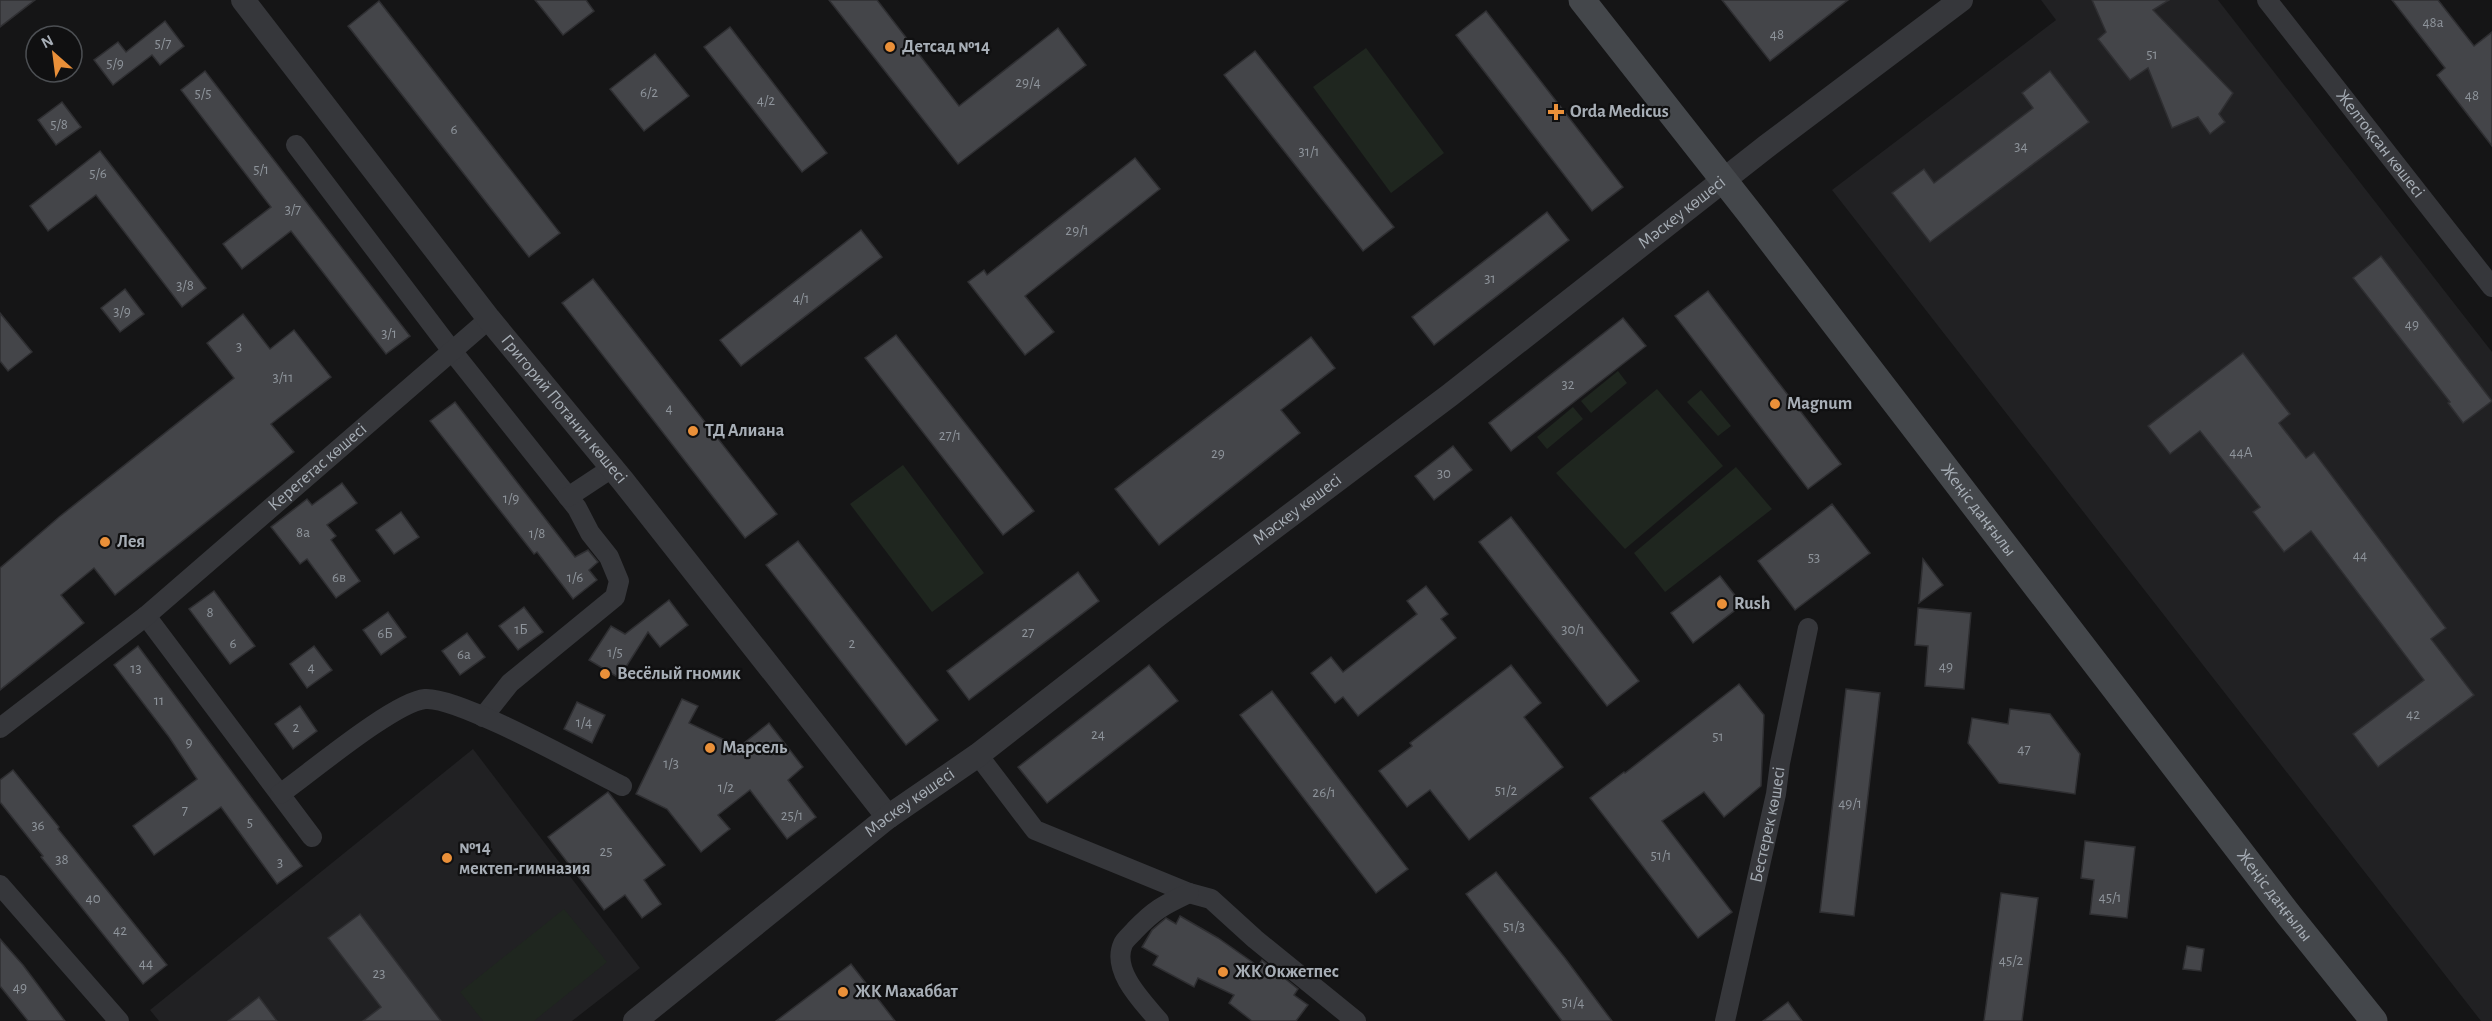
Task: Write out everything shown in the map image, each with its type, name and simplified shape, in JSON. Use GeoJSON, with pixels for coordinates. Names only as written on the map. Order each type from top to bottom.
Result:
{"type":"FeatureCollection","features":[{"type":"Feature","properties":{"kind":"main road","name":"Жеңіс даңғылы"},"geometry":{"type":"LineString","coordinates":[[1582,0],[2203,805],[2374,1021]]}},
{"type":"Feature","properties":{"kind":"street","name":"Григорий Потанин көшесі"},"geometry":{"type":"LineString","coordinates":[[243,0],[489,319],[612,468],[888,817]]}},
{"type":"Feature","properties":{"kind":"street","name":"Мәскеу көшесі"},"geometry":{"type":"LineString","coordinates":[[634,1021],[888,817],[978,755],[1152,620],[1450,395],[1723,180],[1961,0]]}},
{"type":"Feature","properties":{"kind":"street","name":"Желтоқсан көшесі"},"geometry":{"type":"LineString","coordinates":[[2267,0],[2492,287]]}},
{"type":"Feature","properties":{"kind":"street"},"geometry":{"type":"LineString","coordinates":[[296,145],[452,351],[568,497],[609,557],[619,580],[615,597],[510,683],[483,717]]}},
{"type":"Feature","properties":{"kind":"street","name":"Керегетас көшесі"},"geometry":{"type":"LineString","coordinates":[[0,728],[146,616],[489,319]]}},
{"type":"Feature","properties":{"kind":"street"},"geometry":{"type":"LineString","coordinates":[[568,497],[612,468]]}},
{"type":"Feature","properties":{"kind":"street"},"geometry":{"type":"LineString","coordinates":[[146,616],[312,837]]}},
{"type":"Feature","properties":{"kind":"street","name":"Бестерек көшесі"},"geometry":{"type":"LineString","coordinates":[[1725,1021],[1776,794],[1780,763],[1808,628]]}},
{"type":"Feature","properties":{"kind":"street"},"geometry":{"type":"LineString","coordinates":[[280,794],[397,709],[426,699],[450,703],[483,717],[622,786]]}},
{"type":"Feature","properties":{"kind":"street"},"geometry":{"type":"LineString","coordinates":[[978,755],[1035,830],[1189,893],[1211,899],[1255,939],[1356,1021]]}},
{"type":"Feature","properties":{"kind":"street"},"geometry":{"type":"LineString","coordinates":[[0,885],[119,1021]]}},
{"type":"Feature","properties":{"kind":"street"},"geometry":{"type":"LineString","coordinates":[[1159,1021],[1135,992],[1123,971],[1120,956],[1123,943],[1154,910],[1189,893]]}},
{"type":"Feature","properties":{"kind":"shaded area"},"geometry":{"type":"Polygon","coordinates":[[[2041,0],[2218,0],[2492,352],[2492,1021],[2481,1021],[1832,190],[2056,20],[2041,0]]]}},
{"type":"Feature","properties":{"kind":"shaded area"},"geometry":{"type":"Polygon","coordinates":[[[1366,48],[1444,153],[1391,193],[1313,87],[1366,48]]]}},
{"type":"Feature","properties":{"kind":"shaded area"},"geometry":{"type":"Polygon","coordinates":[[[1618,371],[1627,383],[1591,413],[1581,401],[1618,371]]]}},
{"type":"Feature","properties":{"kind":"shaded area"},"geometry":{"type":"Polygon","coordinates":[[[1657,389],[1723,466],[1625,549],[1556,473],[1657,389]]]}},
{"type":"Feature","properties":{"kind":"shaded area"},"geometry":{"type":"Polygon","coordinates":[[[1701,390],[1731,426],[1718,436],[1687,402],[1701,390]]]}},
{"type":"Feature","properties":{"kind":"shaded area"},"geometry":{"type":"Polygon","coordinates":[[[1573,407],[1583,419],[1547,449],[1537,437],[1573,407]]]}},
{"type":"Feature","properties":{"kind":"shaded area"},"geometry":{"type":"Polygon","coordinates":[[[903,465],[984,573],[932,612],[850,504],[903,465]]]}},
{"type":"Feature","properties":{"kind":"shaded area"},"geometry":{"type":"Polygon","coordinates":[[[1736,467],[1772,509],[1665,592],[1634,553],[1736,467]]]}},
{"type":"Feature","properties":{"kind":"shaded area","name":"№14 мектеп-гимназия"},"geometry":{"type":"Polygon","coordinates":[[[473,749],[640,968],[572,1021],[159,1021],[150,1010],[473,749]]]}},
{"type":"Feature","properties":{"kind":"shaded area"},"geometry":{"type":"Polygon","coordinates":[[[564,909],[607,962],[534,1021],[483,1021],[460,992],[564,909]]]}},
{"type":"Feature","properties":{"kind":"building"},"geometry":{"type":"Polygon","coordinates":[[[0,0],[35,0],[0,27],[0,0]]]}},
{"type":"Feature","properties":{"kind":"building"},"geometry":{"type":"Polygon","coordinates":[[[535,0],[586,0],[594,11],[563,35],[535,0]]]}},
{"type":"Feature","properties":{"kind":"building"},"geometry":{"type":"Polygon","coordinates":[[[829,0],[877,0],[959,106],[1058,28],[1086,65],[958,164],[829,0]]]}},
{"type":"Feature","properties":{"kind":"building"},"geometry":{"type":"Polygon","coordinates":[[[1722,0],[1848,0],[1770,61],[1722,0]]]}},
{"type":"Feature","properties":{"kind":"building"},"geometry":{"type":"Polygon","coordinates":[[[2092,0],[2169,0],[2153,10],[2233,93],[2219,114],[2225,122],[2210,134],[2198,117],[2172,128],[2148,68],[2130,80],[2098,39],[2106,32],[2092,0]]]}},
{"type":"Feature","properties":{"kind":"building"},"geometry":{"type":"Polygon","coordinates":[[[2392,0],[2438,0],[2474,46],[2492,32],[2492,146],[2437,75],[2445,68],[2392,0]]]}},
{"type":"Feature","properties":{"kind":"building"},"geometry":{"type":"Polygon","coordinates":[[[379,1],[560,233],[529,257],[348,26],[379,1]]]}},
{"type":"Feature","properties":{"kind":"building"},"geometry":{"type":"Polygon","coordinates":[[[1486,11],[1623,187],[1592,211],[1456,35],[1486,11]]]}},
{"type":"Feature","properties":{"kind":"building"},"geometry":{"type":"Polygon","coordinates":[[[165,21],[184,46],[160,65],[152,55],[113,85],[94,60],[118,42],[126,52],[165,21]]]}},
{"type":"Feature","properties":{"kind":"building"},"geometry":{"type":"Polygon","coordinates":[[[730,27],[827,153],[802,172],[704,47],[730,27]]]}},
{"type":"Feature","properties":{"kind":"building"},"geometry":{"type":"Polygon","coordinates":[[[1255,51],[1394,227],[1363,251],[1224,75],[1255,51]]]}},
{"type":"Feature","properties":{"kind":"building"},"geometry":{"type":"Polygon","coordinates":[[[655,54],[689,96],[644,131],[610,89],[655,54]]]}},
{"type":"Feature","properties":{"kind":"building"},"geometry":{"type":"Polygon","coordinates":[[[205,71],[410,336],[386,354],[291,231],[242,269],[223,244],[271,207],[181,90],[205,71]]]}},
{"type":"Feature","properties":{"kind":"building"},"geometry":{"type":"Polygon","coordinates":[[[2050,71],[2089,122],[1930,242],[1892,193],[1924,169],[1934,183],[2033,108],[2022,93],[2050,71]]]}},
{"type":"Feature","properties":{"kind":"building"},"geometry":{"type":"Polygon","coordinates":[[[62,102],[81,127],[56,145],[38,120],[62,102]]]}},
{"type":"Feature","properties":{"kind":"building"},"geometry":{"type":"Polygon","coordinates":[[[100,151],[206,288],[182,307],[96,195],[48,231],[30,206],[100,151]]]}},
{"type":"Feature","properties":{"kind":"building"},"geometry":{"type":"Polygon","coordinates":[[[1135,158],[1160,189],[1025,296],[1054,332],[1025,355],[968,282],[984,270],[987,275],[1135,158]]]}},
{"type":"Feature","properties":{"kind":"building"},"geometry":{"type":"Polygon","coordinates":[[[1547,212],[1569,240],[1434,345],[1412,317],[1547,212]]]}},
{"type":"Feature","properties":{"kind":"building"},"geometry":{"type":"Polygon","coordinates":[[[861,230],[882,257],[741,366],[720,340],[861,230]]]}},
{"type":"Feature","properties":{"kind":"building"},"geometry":{"type":"Polygon","coordinates":[[[2381,256],[2492,401],[2463,423],[2448,403],[2450,402],[2353,278],[2381,256]]]}},
{"type":"Feature","properties":{"kind":"building"},"geometry":{"type":"Polygon","coordinates":[[[593,279],[777,514],[745,538],[562,303],[593,279]]]}},
{"type":"Feature","properties":{"kind":"building"},"geometry":{"type":"Polygon","coordinates":[[[125,289],[144,314],[120,332],[101,308],[125,289]]]}},
{"type":"Feature","properties":{"kind":"building"},"geometry":{"type":"Polygon","coordinates":[[[1708,291],[1841,464],[1808,489],[1675,316],[1708,291]]]}},
{"type":"Feature","properties":{"kind":"building"},"geometry":{"type":"Polygon","coordinates":[[[0,313],[32,352],[8,371],[0,361],[0,313]]]}},
{"type":"Feature","properties":{"kind":"building","name":"Лея"},"geometry":{"type":"Polygon","coordinates":[[[243,314],[270,349],[294,330],[331,377],[271,424],[294,452],[115,595],[94,568],[61,595],[84,623],[0,690],[0,568],[59,517],[234,378],[207,343],[243,314]]]}},
{"type":"Feature","properties":{"kind":"building"},"geometry":{"type":"Polygon","coordinates":[[[1623,318],[1646,346],[1511,451],[1489,423],[1623,318]]]}},
{"type":"Feature","properties":{"kind":"building"},"geometry":{"type":"Polygon","coordinates":[[[896,335],[1034,511],[1003,535],[865,358],[896,335]]]}},
{"type":"Feature","properties":{"kind":"building"},"geometry":{"type":"Polygon","coordinates":[[[1311,337],[1335,368],[1281,410],[1300,433],[1159,545],[1115,489],[1311,337]]]}},
{"type":"Feature","properties":{"kind":"building"},"geometry":{"type":"Polygon","coordinates":[[[2243,353],[2290,414],[2279,423],[2306,458],[2314,452],[2446,628],[2431,639],[2474,695],[2378,767],[2353,734],[2424,680],[2311,531],[2284,552],[2253,512],[2260,507],[2200,431],[2170,454],[2148,426],[2243,353]]]}},
{"type":"Feature","properties":{"kind":"building"},"geometry":{"type":"Polygon","coordinates":[[[455,402],[575,557],[588,550],[598,562],[589,570],[597,580],[573,599],[537,552],[534,554],[430,421],[455,402]]]}},
{"type":"Feature","properties":{"kind":"building"},"geometry":{"type":"Polygon","coordinates":[[[1453,446],[1472,470],[1434,500],[1415,476],[1453,446]]]}},
{"type":"Feature","properties":{"kind":"building"},"geometry":{"type":"Polygon","coordinates":[[[342,483],[357,503],[327,525],[336,536],[331,540],[360,581],[336,598],[307,559],[300,564],[271,527],[307,499],[312,505],[342,483]]]}},
{"type":"Feature","properties":{"kind":"building"},"geometry":{"type":"Polygon","coordinates":[[[1832,504],[1870,553],[1795,610],[1758,561],[1832,504]]]}},
{"type":"Feature","properties":{"kind":"building"},"geometry":{"type":"Polygon","coordinates":[[[401,512],[419,537],[394,554],[376,530],[401,512]]]}},
{"type":"Feature","properties":{"kind":"building"},"geometry":{"type":"Polygon","coordinates":[[[1511,517],[1639,681],[1607,706],[1479,542],[1511,517]]]}},
{"type":"Feature","properties":{"kind":"building"},"geometry":{"type":"Polygon","coordinates":[[[798,541],[938,720],[906,745],[766,565],[798,541]]]}},
{"type":"Feature","properties":{"kind":"building"},"geometry":{"type":"Polygon","coordinates":[[[1923,559],[1943,585],[1919,603],[1923,559]]]}},
{"type":"Feature","properties":{"kind":"building"},"geometry":{"type":"Polygon","coordinates":[[[1078,572],[1099,601],[969,700],[947,671],[1078,572]]]}},
{"type":"Feature","properties":{"kind":"building"},"geometry":{"type":"Polygon","coordinates":[[[1720,576],[1737,598],[1734,611],[1693,643],[1671,613],[1720,576]]]}},
{"type":"Feature","properties":{"kind":"building"},"geometry":{"type":"Polygon","coordinates":[[[1426,586],[1448,614],[1441,619],[1456,638],[1358,716],[1343,697],[1335,703],[1311,673],[1331,657],[1343,672],[1417,614],[1407,601],[1426,586]]]}},
{"type":"Feature","properties":{"kind":"building"},"geometry":{"type":"Polygon","coordinates":[[[214,591],[255,646],[230,664],[189,609],[214,591]]]}},
{"type":"Feature","properties":{"kind":"building"},"geometry":{"type":"Polygon","coordinates":[[[669,600],[688,625],[660,647],[648,632],[619,678],[589,660],[611,626],[625,634],[669,600]]]}},
{"type":"Feature","properties":{"kind":"building"},"geometry":{"type":"Polygon","coordinates":[[[524,607],[543,632],[518,650],[499,626],[524,607]]]}},
{"type":"Feature","properties":{"kind":"building"},"geometry":{"type":"Polygon","coordinates":[[[1918,608],[1971,613],[1964,689],[1925,686],[1928,646],[1915,645],[1918,608]]]}},
{"type":"Feature","properties":{"kind":"building"},"geometry":{"type":"Polygon","coordinates":[[[388,612],[406,637],[381,655],[363,630],[388,612]]]}},
{"type":"Feature","properties":{"kind":"building"},"geometry":{"type":"Polygon","coordinates":[[[467,633],[485,657],[460,675],[442,651],[467,633]]]}},
{"type":"Feature","properties":{"kind":"building"},"geometry":{"type":"Polygon","coordinates":[[[138,646],[302,866],[277,884],[221,807],[154,855],[133,826],[197,779],[169,737],[114,665],[138,646]]]}},
{"type":"Feature","properties":{"kind":"building"},"geometry":{"type":"Polygon","coordinates":[[[314,646],[332,670],[307,688],[290,664],[314,646]]]}},
{"type":"Feature","properties":{"kind":"building"},"geometry":{"type":"Polygon","coordinates":[[[1149,665],[1178,701],[1047,803],[1018,767],[1149,665]]]}},
{"type":"Feature","properties":{"kind":"building"},"geometry":{"type":"Polygon","coordinates":[[[1511,665],[1541,703],[1524,717],[1563,767],[1469,840],[1430,790],[1407,807],[1379,771],[1412,746],[1410,743],[1511,665]]]}},
{"type":"Feature","properties":{"kind":"building"},"geometry":{"type":"Polygon","coordinates":[[[1739,684],[1764,715],[1761,786],[1724,817],[1704,792],[1662,821],[1732,912],[1698,938],[1590,798],[1739,684]]]}},
{"type":"Feature","properties":{"kind":"building"},"geometry":{"type":"Polygon","coordinates":[[[1846,689],[1880,693],[1854,916],[1820,912],[1846,689]]]}},
{"type":"Feature","properties":{"kind":"building"},"geometry":{"type":"Polygon","coordinates":[[[1272,691],[1408,869],[1376,893],[1240,715],[1272,691]]]}},
{"type":"Feature","properties":{"kind":"building"},"geometry":{"type":"Polygon","coordinates":[[[682,699],[698,706],[689,723],[727,741],[734,751],[769,723],[803,767],[788,780],[816,817],[787,839],[750,790],[718,815],[730,829],[701,852],[667,809],[636,794],[682,699]]]}},
{"type":"Feature","properties":{"kind":"building"},"geometry":{"type":"Polygon","coordinates":[[[577,702],[605,715],[592,743],[564,729],[577,702]]]}},
{"type":"Feature","properties":{"kind":"building"},"geometry":{"type":"Polygon","coordinates":[[[300,706],[317,731],[293,749],[275,724],[300,706]]]}},
{"type":"Feature","properties":{"kind":"building"},"geometry":{"type":"Polygon","coordinates":[[[2010,709],[2050,714],[2080,754],[2075,794],[1999,783],[1968,743],[1972,718],[2008,724],[2010,709]]]}},
{"type":"Feature","properties":{"kind":"building"},"geometry":{"type":"Polygon","coordinates":[[[13,770],[167,965],[143,984],[0,802],[0,780],[13,770]]]}},
{"type":"Feature","properties":{"kind":"building"},"geometry":{"type":"Polygon","coordinates":[[[608,792],[665,865],[644,880],[661,904],[642,918],[625,895],[604,910],[548,837],[608,792]]]}},
{"type":"Feature","properties":{"kind":"building"},"geometry":{"type":"Polygon","coordinates":[[[2085,841],[2135,847],[2127,918],[2090,914],[2094,880],[2081,878],[2085,841]]]}},
{"type":"Feature","properties":{"kind":"building"},"geometry":{"type":"Polygon","coordinates":[[[1496,872],[1612,1021],[1562,1021],[1466,894],[1496,872]]]}},
{"type":"Feature","properties":{"kind":"building"},"geometry":{"type":"Polygon","coordinates":[[[2001,893],[2038,898],[2022,1021],[1984,1021],[2001,893]]]}},
{"type":"Feature","properties":{"kind":"building"},"geometry":{"type":"Polygon","coordinates":[[[360,914],[441,1021],[363,1021],[381,1007],[328,938],[360,914]]]}},
{"type":"Feature","properties":{"kind":"building","name":"ЖК Окжетпес"},"geometry":{"type":"Polygon","coordinates":[[[1180,916],[1218,938],[1258,966],[1262,960],[1298,989],[1294,995],[1308,1005],[1296,1021],[1252,1021],[1229,1003],[1234,995],[1198,978],[1194,987],[1153,965],[1158,956],[1142,947],[1152,930],[1166,918],[1176,924],[1180,916]]]}},
{"type":"Feature","properties":{"kind":"building"},"geometry":{"type":"Polygon","coordinates":[[[0,939],[23,965],[65,1021],[28,1021],[0,986],[0,939]]]}},
{"type":"Feature","properties":{"kind":"building"},"geometry":{"type":"Polygon","coordinates":[[[2187,946],[2204,949],[2201,971],[2183,969],[2187,946]]]}},
{"type":"Feature","properties":{"kind":"building","name":"ЖК Махаббат"},"geometry":{"type":"Polygon","coordinates":[[[851,964],[895,1021],[776,1021],[851,964]]]}},
{"type":"Feature","properties":{"kind":"building"},"geometry":{"type":"Polygon","coordinates":[[[259,997],[277,1021],[228,1021],[259,997]]]}},
{"type":"Feature","properties":{"kind":"building"},"geometry":{"type":"Polygon","coordinates":[[[1788,1002],[1802,1021],[1763,1021],[1788,1002]]]}},
{"type":"Feature","properties":{"kind":"place","name":"Детсад №14"},"geometry":{"type":"Point","coordinates":[890,47]}},
{"type":"Feature","properties":{"kind":"place","name":"Orda Medicus"},"geometry":{"type":"Point","coordinates":[1556,112]}},
{"type":"Feature","properties":{"kind":"place","name":"Magnum"},"geometry":{"type":"Point","coordinates":[1775,404]}},
{"type":"Feature","properties":{"kind":"place","name":"ТД Алиана"},"geometry":{"type":"Point","coordinates":[693,431]}},
{"type":"Feature","properties":{"kind":"place","name":"Лея"},"geometry":{"type":"Point","coordinates":[105,542]}},
{"type":"Feature","properties":{"kind":"place","name":"Rush"},"geometry":{"type":"Point","coordinates":[1722,604]}},
{"type":"Feature","properties":{"kind":"place","name":"Весёлый гномик"},"geometry":{"type":"Point","coordinates":[605,674]}},
{"type":"Feature","properties":{"kind":"place","name":"Марсель"},"geometry":{"type":"Point","coordinates":[710,748]}},
{"type":"Feature","properties":{"kind":"place","name":"№14 мектеп-гимназия"},"geometry":{"type":"Point","coordinates":[447,858]}},
{"type":"Feature","properties":{"kind":"place","name":"ЖК Окжетпес"},"geometry":{"type":"Point","coordinates":[1223,972]}},
{"type":"Feature","properties":{"kind":"place","name":"ЖК Махаббат"},"geometry":{"type":"Point","coordinates":[843,992]}}]}
